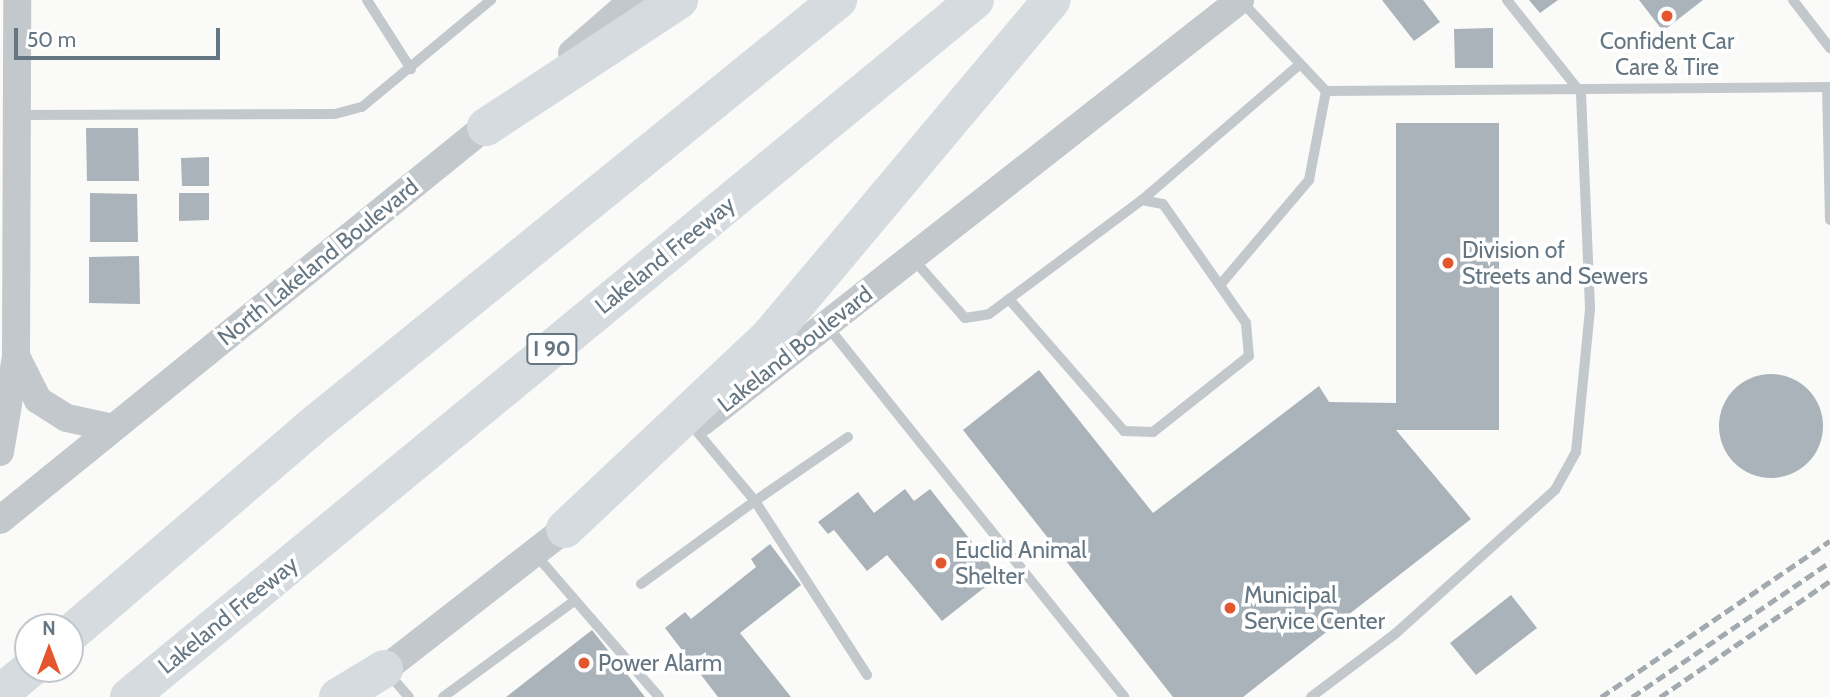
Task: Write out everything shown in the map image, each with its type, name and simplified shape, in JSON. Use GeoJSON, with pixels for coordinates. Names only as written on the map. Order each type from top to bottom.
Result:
{"type":"FeatureCollection","features":[{"type":"Feature","properties":{"kind":"highway"},"geometry":{"type":"LineString","coordinates":[[486,127],[679,0]]}},
{"type":"Feature","properties":{"kind":"highway"},"geometry":{"type":"LineString","coordinates":[[84,622],[310,428],[838,0]]}},
{"type":"Feature","properties":{"kind":"highway","name":"Lakeland Freeway"},"geometry":{"type":"LineString","coordinates":[[128,697],[975,0]]}},
{"type":"Feature","properties":{"kind":"highway"},"geometry":{"type":"LineString","coordinates":[[565,529],[768,338],[1052,0]]}},
{"type":"Feature","properties":{"kind":"highway"},"geometry":{"type":"LineString","coordinates":[[338,697],[384,668]]}},
{"type":"Feature","properties":{"kind":"highway"},"geometry":{"type":"LineString","coordinates":[[0,694],[14,682]]}},
{"type":"Feature","properties":{"kind":"street"},"geometry":{"type":"LineString","coordinates":[[0,452],[16,356],[17,0]]}},
{"type":"Feature","properties":{"kind":"street","name":"North Lakeland Boulevard"},"geometry":{"type":"LineString","coordinates":[[0,520],[486,127],[633,0]]}},
{"type":"Feature","properties":{"kind":"street","name":"Lakeland Boulevard"},"geometry":{"type":"LineString","coordinates":[[349,697],[1240,0]]}},
{"type":"Feature","properties":{"kind":"street"},"geometry":{"type":"LineString","coordinates":[[16,356],[38,400],[67,418],[113,428]]}},
{"type":"Feature","properties":{"kind":"lane"},"geometry":{"type":"LineString","coordinates":[[367,0],[411,69]]}},
{"type":"Feature","properties":{"kind":"lane"},"geometry":{"type":"LineString","coordinates":[[16,115],[335,114],[362,107],[491,0]]}},
{"type":"Feature","properties":{"kind":"lane"},"geometry":{"type":"LineString","coordinates":[[1240,0],[1326,92],[1581,93],[1829,87],[1830,220]]}},
{"type":"Feature","properties":{"kind":"lane"},"geometry":{"type":"LineString","coordinates":[[1311,697],[1395,634],[1555,490],[1576,453],[1590,308],[1581,93],[1507,0]]}},
{"type":"Feature","properties":{"kind":"lane"},"geometry":{"type":"LineString","coordinates":[[1793,0],[1830,48]]}},
{"type":"Feature","properties":{"kind":"lane"},"geometry":{"type":"LineString","coordinates":[[912,257],[965,318],[989,314],[1142,200],[1300,64]]}},
{"type":"Feature","properties":{"kind":"lane"},"geometry":{"type":"LineString","coordinates":[[1220,285],[1309,180],[1326,92]]}},
{"type":"Feature","properties":{"kind":"lane"},"geometry":{"type":"LineString","coordinates":[[1009,299],[1124,431],[1153,432],[1249,356],[1246,323],[1220,285],[1163,204],[1142,200]]}},
{"type":"Feature","properties":{"kind":"lane"},"geometry":{"type":"LineString","coordinates":[[826,324],[1124,697]]}},
{"type":"Feature","properties":{"kind":"lane"},"geometry":{"type":"LineString","coordinates":[[694,428],[755,501],[867,675]]}},
{"type":"Feature","properties":{"kind":"lane"},"geometry":{"type":"LineString","coordinates":[[641,584],[848,437]]}},
{"type":"Feature","properties":{"kind":"lane"},"geometry":{"type":"LineString","coordinates":[[535,552],[573,603],[624,651],[659,697]]}},
{"type":"Feature","properties":{"kind":"lane"},"geometry":{"type":"LineString","coordinates":[[451,695],[573,603]]}},
{"type":"Feature","properties":{"kind":"lane"},"geometry":{"type":"LineString","coordinates":[[384,668],[409,697]]}},
{"type":"Feature","properties":{"kind":"building"},"geometry":{"type":"Polygon","coordinates":[[[1382,0],[1423,0],[1440,22],[1414,41],[1382,0]]]}},
{"type":"Feature","properties":{"kind":"building","name":"Confident Car Care & Tire"},"geometry":{"type":"Polygon","coordinates":[[[1529,0],[1558,0],[1540,13],[1529,0]]]}},
{"type":"Feature","properties":{"kind":"building","name":"Confident Car Care & Tire"},"geometry":{"type":"Polygon","coordinates":[[[1639,0],[1703,0],[1663,31],[1639,0]]]}},
{"type":"Feature","properties":{"kind":"building"},"geometry":{"type":"Polygon","coordinates":[[[1493,28],[1493,68],[1455,68],[1454,29],[1493,28]]]}},
{"type":"Feature","properties":{"kind":"building","name":"Municipal Service Center"},"geometry":{"type":"Polygon","coordinates":[[[1396,123],[1499,123],[1499,430],[1396,430],[1471,519],[1243,697],[1173,697],[963,430],[1039,370],[1153,513],[1319,386],[1329,402],[1396,403],[1396,123]]]}},
{"type":"Feature","properties":{"kind":"building"},"geometry":{"type":"Polygon","coordinates":[[[86,128],[138,128],[139,181],[87,181],[86,128]]]}},
{"type":"Feature","properties":{"kind":"building"},"geometry":{"type":"Polygon","coordinates":[[[209,157],[209,186],[182,186],[181,158],[209,157]]]}},
{"type":"Feature","properties":{"kind":"building"},"geometry":{"type":"Polygon","coordinates":[[[90,193],[137,194],[138,242],[90,242],[90,193]]]}},
{"type":"Feature","properties":{"kind":"building"},"geometry":{"type":"Polygon","coordinates":[[[179,193],[209,193],[209,220],[179,221],[179,193]]]}},
{"type":"Feature","properties":{"kind":"building"},"geometry":{"type":"Polygon","coordinates":[[[139,256],[140,304],[89,303],[89,257],[139,256]]]}},
{"type":"Feature","properties":{"kind":"building"},"geometry":{"type":"Polygon","coordinates":[[[1771,374],[1791,378],[1808,389],[1819,406],[1823,426],[1819,446],[1808,463],[1791,474],[1771,478],[1751,474],[1734,463],[1723,446],[1719,426],[1723,406],[1734,389],[1751,378],[1771,374]]]}},
{"type":"Feature","properties":{"kind":"building","name":"Euclid Animal Shelter"},"geometry":{"type":"Polygon","coordinates":[[[905,489],[914,501],[930,489],[999,576],[942,621],[887,555],[867,571],[834,530],[828,534],[818,522],[858,492],[874,513],[905,489]]]}},
{"type":"Feature","properties":{"kind":"building"},"geometry":{"type":"Polygon","coordinates":[[[770,544],[801,585],[740,633],[791,697],[718,697],[665,628],[685,612],[691,619],[756,567],[751,559],[770,544]]]}},
{"type":"Feature","properties":{"kind":"building"},"geometry":{"type":"Polygon","coordinates":[[[1511,595],[1537,628],[1476,675],[1450,643],[1511,595]]]}},
{"type":"Feature","properties":{"kind":"building","name":"Power Alarm"},"geometry":{"type":"Polygon","coordinates":[[[592,630],[645,697],[506,697],[592,630]]]}},
{"type":"Feature","properties":{"kind":"railway"},"geometry":{"type":"LineString","coordinates":[[1601,697],[1830,541]]}},
{"type":"Feature","properties":{"kind":"railway"},"geometry":{"type":"LineString","coordinates":[[1632,697],[1830,562]]}},
{"type":"Feature","properties":{"kind":"railway"},"geometry":{"type":"LineString","coordinates":[[1660,697],[1830,581]]}},
{"type":"Feature","properties":{"kind":"place","name":"Confident Car Care & Tire"},"geometry":{"type":"Point","coordinates":[1667,16]}},
{"type":"Feature","properties":{"kind":"place","name":"Division of Streets and Sewers"},"geometry":{"type":"Point","coordinates":[1448,263]}},
{"type":"Feature","properties":{"kind":"place","name":"Euclid Animal Shelter"},"geometry":{"type":"Point","coordinates":[941,563]}},
{"type":"Feature","properties":{"kind":"place","name":"Municipal Service Center"},"geometry":{"type":"Point","coordinates":[1230,608]}},
{"type":"Feature","properties":{"kind":"place","name":"Power Alarm"},"geometry":{"type":"Point","coordinates":[584,663]}}]}
